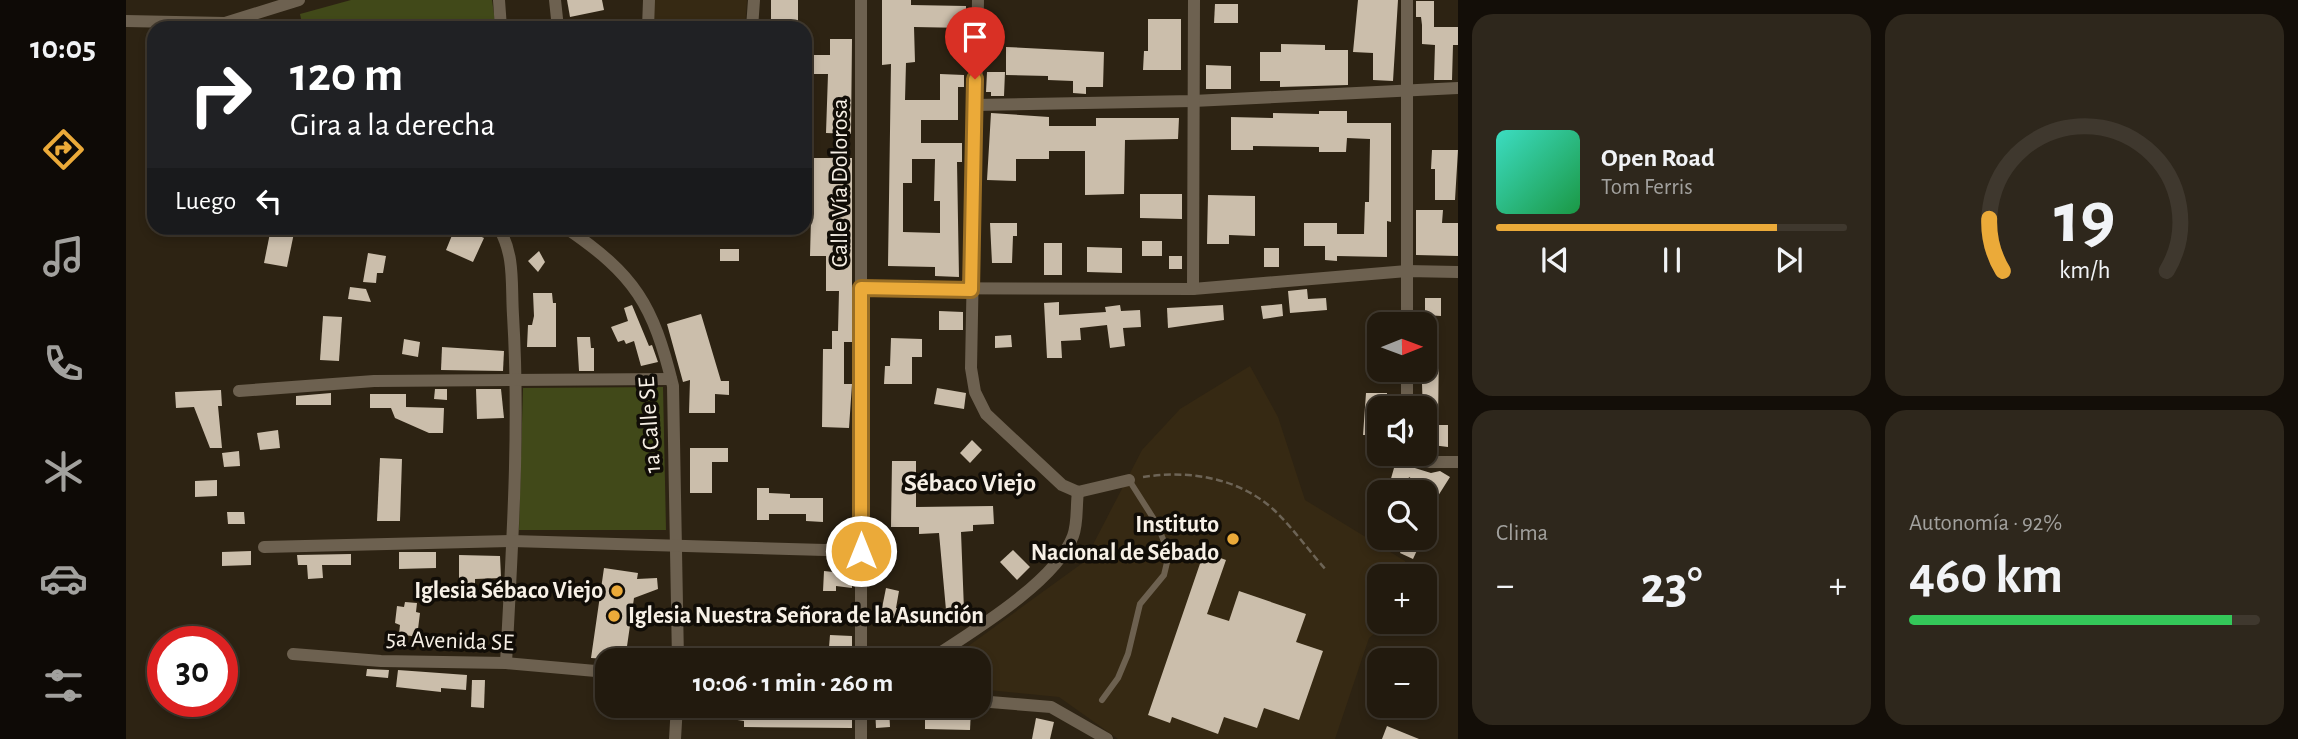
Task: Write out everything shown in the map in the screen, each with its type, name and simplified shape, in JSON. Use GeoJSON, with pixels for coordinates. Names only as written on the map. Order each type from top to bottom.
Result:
{"type":"FeatureCollection","features":[{"type":"Feature","properties":{"kind":"street"},"geometry":{"type":"LineString","coordinates":[[231,21],[299,0]]}},
{"type":"Feature","properties":{"kind":"street"},"geometry":{"type":"LineString","coordinates":[[499,0],[500,21]]}},
{"type":"Feature","properties":{"kind":"street"},"geometry":{"type":"LineString","coordinates":[[555,0],[557,21]]}},
{"type":"Feature","properties":{"kind":"street"},"geometry":{"type":"LineString","coordinates":[[648,21],[649,0]]}},
{"type":"Feature","properties":{"kind":"street"},"geometry":{"type":"LineString","coordinates":[[752,21],[754,0]]}},
{"type":"Feature","properties":{"kind":"street","name":"Calle Vía Dolorosa"},"geometry":{"type":"LineString","coordinates":[[861,0],[861,648]]}},
{"type":"Feature","properties":{"kind":"street"},"geometry":{"type":"LineString","coordinates":[[978,0],[971,290],[971,369],[975,392],[986,414],[1062,485],[1078,492],[1129,480]]}},
{"type":"Feature","properties":{"kind":"street"},"geometry":{"type":"LineString","coordinates":[[1193,289],[1194,0]]}},
{"type":"Feature","properties":{"kind":"street"},"geometry":{"type":"LineString","coordinates":[[1407,0],[1407,312]]}},
{"type":"Feature","properties":{"kind":"street"},"geometry":{"type":"LineString","coordinates":[[126,20],[159,21]]}},
{"type":"Feature","properties":{"kind":"street"},"geometry":{"type":"LineString","coordinates":[[974,105],[1194,101],[1458,88]]}},
{"type":"Feature","properties":{"kind":"street"},"geometry":{"type":"LineString","coordinates":[[503,235],[509,245],[513,267],[517,382],[506,663]]}},
{"type":"Feature","properties":{"kind":"street","name":"1a Calle SE"},"geometry":{"type":"LineString","coordinates":[[576,235],[604,254],[630,280],[650,314],[671,379],[678,648]]}},
{"type":"Feature","properties":{"kind":"street"},"geometry":{"type":"LineString","coordinates":[[861,288],[1193,289],[1407,271],[1458,272]]}},
{"type":"Feature","properties":{"kind":"street"},"geometry":{"type":"LineString","coordinates":[[239,391],[374,381],[671,379]]}},
{"type":"Feature","properties":{"kind":"street"},"geometry":{"type":"LineString","coordinates":[[1437,462],[1458,462]]}},
{"type":"Feature","properties":{"kind":"street"},"geometry":{"type":"LineString","coordinates":[[947,648],[997,615],[1054,566],[1073,535],[1078,492]]}},
{"type":"Feature","properties":{"kind":"street"},"geometry":{"type":"LineString","coordinates":[[264,547],[512,541],[861,551]]}},
{"type":"Feature","properties":{"kind":"street","name":"5a Avenida SE"},"geometry":{"type":"LineString","coordinates":[[293,654],[381,661],[506,663],[595,671]]}},
{"type":"Feature","properties":{"kind":"street"},"geometry":{"type":"LineString","coordinates":[[991,702],[1051,707],[1107,739]]}},
{"type":"Feature","properties":{"kind":"street"},"geometry":{"type":"LineString","coordinates":[[675,739],[676,718]]}},
{"type":"Feature","properties":{"kind":"street"},"geometry":{"type":"LineString","coordinates":[[861,718],[861,739]]}},
{"type":"Feature","properties":{"kind":"lane"},"geometry":{"type":"LineString","coordinates":[[1102,700],[1118,678],[1128,654],[1140,604],[1164,575],[1169,554],[1157,524],[1129,480]]}},
{"type":"Feature","properties":{"kind":"path"},"geometry":{"type":"LineString","coordinates":[[1129,480],[1172,473],[1230,482],[1274,509],[1327,570]]}},
{"type":"Feature","properties":{"kind":"shaded area"},"geometry":{"type":"Polygon","coordinates":[[[654,0],[747,0],[746,21],[652,21],[654,0]]]}},
{"type":"Feature","properties":{"kind":"shaded area","name":"Instituto Nacional de Sébado"},"geometry":{"type":"Polygon","coordinates":[[[1250,366],[1278,417],[1305,500],[1367,538],[1367,550],[1387,550],[1405,561],[1405,564],[1367,564],[1367,634],[1374,634],[1369,638],[1335,739],[1118,739],[1059,697],[991,690],[991,648],[966,648],[1084,562],[1142,450],[1180,409],[1250,366]]]}},
{"type":"Feature","properties":{"kind":"green space"},"geometry":{"type":"Polygon","coordinates":[[[351,0],[492,0],[495,21],[302,21],[300,14],[351,0]]]}},
{"type":"Feature","properties":{"kind":"green space"},"geometry":{"type":"Polygon","coordinates":[[[663,387],[666,530],[519,530],[523,388],[663,387]]]}},
{"type":"Feature","properties":{"kind":"building"},"geometry":{"type":"Polygon","coordinates":[[[567,0],[602,0],[604,10],[570,17],[567,0]]]}},
{"type":"Feature","properties":{"kind":"building"},"geometry":{"type":"Polygon","coordinates":[[[771,0],[798,0],[798,21],[771,21],[771,0]]]}},
{"type":"Feature","properties":{"kind":"building"},"geometry":{"type":"Polygon","coordinates":[[[882,0],[911,0],[911,5],[966,6],[966,28],[914,27],[915,62],[906,63],[905,100],[940,100],[940,74],[964,75],[964,87],[958,87],[958,120],[921,120],[921,143],[962,143],[962,162],[957,162],[959,277],[935,276],[935,267],[888,266],[891,64],[882,65],[882,0]],[[912,159],[912,183],[903,183],[903,232],[940,233],[940,201],[934,201],[935,159],[912,159]]]}},
{"type":"Feature","properties":{"kind":"building"},"geometry":{"type":"Polygon","coordinates":[[[1358,0],[1398,0],[1393,81],[1373,80],[1373,53],[1353,52],[1358,0]]]}},
{"type":"Feature","properties":{"kind":"building"},"geometry":{"type":"Polygon","coordinates":[[[1416,1],[1434,1],[1434,27],[1458,27],[1458,45],[1453,45],[1452,80],[1434,80],[1435,45],[1422,44],[1421,17],[1416,17],[1416,1]]]}},
{"type":"Feature","properties":{"kind":"building"},"geometry":{"type":"Polygon","coordinates":[[[1215,4],[1238,4],[1238,23],[1214,23],[1215,4]]]}},
{"type":"Feature","properties":{"kind":"building"},"geometry":{"type":"Polygon","coordinates":[[[1148,19],[1181,19],[1181,70],[1143,70],[1144,51],[1148,51],[1148,19]]]}},
{"type":"Feature","properties":{"kind":"building"},"geometry":{"type":"Polygon","coordinates":[[[830,39],[852,39],[851,134],[826,133],[828,74],[812,74],[812,55],[830,55],[830,39]]]}},
{"type":"Feature","properties":{"kind":"building"},"geometry":{"type":"Polygon","coordinates":[[[1281,44],[1325,45],[1325,50],[1348,50],[1348,85],[1280,87],[1280,81],[1260,81],[1260,52],[1281,52],[1281,44]]]}},
{"type":"Feature","properties":{"kind":"building"},"geometry":{"type":"Polygon","coordinates":[[[1006,47],[1104,52],[1103,87],[1086,87],[1086,94],[1073,93],[1073,81],[1048,80],[1048,76],[1006,75],[1006,47]]]}},
{"type":"Feature","properties":{"kind":"building"},"geometry":{"type":"Polygon","coordinates":[[[1206,65],[1231,66],[1231,89],[1206,89],[1206,65]]]}},
{"type":"Feature","properties":{"kind":"building"},"geometry":{"type":"Polygon","coordinates":[[[987,72],[1005,72],[1004,96],[991,96],[991,92],[986,92],[987,72]]]}},
{"type":"Feature","properties":{"kind":"building"},"geometry":{"type":"Polygon","coordinates":[[[1319,111],[1347,111],[1347,123],[1391,123],[1391,222],[1387,221],[1387,257],[1337,256],[1337,261],[1325,260],[1325,246],[1304,246],[1304,223],[1337,223],[1337,234],[1364,234],[1365,202],[1369,202],[1370,139],[1347,138],[1346,152],[1319,152],[1319,147],[1253,146],[1253,150],[1231,150],[1231,117],[1273,118],[1273,113],[1319,114],[1319,111]]]}},
{"type":"Feature","properties":{"kind":"building"},"geometry":{"type":"Polygon","coordinates":[[[991,113],[1049,117],[1049,126],[1096,126],[1096,118],[1179,118],[1178,139],[1125,140],[1124,194],[1085,195],[1085,151],[1049,151],[1049,159],[1016,159],[1016,181],[987,180],[991,113]]]}},
{"type":"Feature","properties":{"kind":"building"},"geometry":{"type":"Polygon","coordinates":[[[1432,150],[1458,150],[1455,200],[1435,200],[1435,169],[1431,169],[1432,150]]]}},
{"type":"Feature","properties":{"kind":"building"},"geometry":{"type":"Polygon","coordinates":[[[813,158],[852,158],[852,342],[844,342],[844,384],[852,384],[849,428],[822,427],[823,349],[832,349],[832,331],[838,331],[839,291],[826,291],[826,256],[810,256],[813,158]]]}},
{"type":"Feature","properties":{"kind":"building"},"geometry":{"type":"Polygon","coordinates":[[[1140,194],[1182,194],[1182,219],[1140,218],[1140,194]]]}},
{"type":"Feature","properties":{"kind":"building"},"geometry":{"type":"Polygon","coordinates":[[[1208,195],[1255,196],[1255,236],[1229,235],[1229,244],[1207,244],[1208,195]]]}},
{"type":"Feature","properties":{"kind":"building"},"geometry":{"type":"Polygon","coordinates":[[[1416,210],[1443,210],[1442,223],[1458,223],[1458,256],[1416,255],[1416,210]]]}},
{"type":"Feature","properties":{"kind":"building"},"geometry":{"type":"Polygon","coordinates":[[[990,223],[1017,223],[1017,236],[1013,236],[1012,263],[992,263],[990,223]]]}},
{"type":"Feature","properties":{"kind":"building"},"geometry":{"type":"Polygon","coordinates":[[[270,235],[294,235],[287,267],[264,263],[270,235]]]}},
{"type":"Feature","properties":{"kind":"building"},"geometry":{"type":"Polygon","coordinates":[[[452,235],[477,235],[484,238],[473,262],[446,250],[452,235]]]}},
{"type":"Feature","properties":{"kind":"building"},"geometry":{"type":"Polygon","coordinates":[[[1142,241],[1162,241],[1162,256],[1142,256],[1142,241]]]}},
{"type":"Feature","properties":{"kind":"building"},"geometry":{"type":"Polygon","coordinates":[[[1044,243],[1062,243],[1062,275],[1044,275],[1044,243]]]}},
{"type":"Feature","properties":{"kind":"building"},"geometry":{"type":"Polygon","coordinates":[[[1087,247],[1122,248],[1122,273],[1087,272],[1087,247]]]}},
{"type":"Feature","properties":{"kind":"building"},"geometry":{"type":"Polygon","coordinates":[[[1264,248],[1279,248],[1279,267],[1264,267],[1264,248]]]}},
{"type":"Feature","properties":{"kind":"building"},"geometry":{"type":"Polygon","coordinates":[[[720,249],[739,249],[739,261],[720,261],[720,249]]]}},
{"type":"Feature","properties":{"kind":"building"},"geometry":{"type":"Polygon","coordinates":[[[539,251],[545,262],[538,272],[528,261],[539,251]]]}},
{"type":"Feature","properties":{"kind":"building"},"geometry":{"type":"Polygon","coordinates":[[[368,253],[386,256],[383,273],[377,273],[376,283],[363,282],[368,253]]]}},
{"type":"Feature","properties":{"kind":"building"},"geometry":{"type":"Polygon","coordinates":[[[1169,256],[1182,256],[1182,269],[1169,269],[1169,256]]]}},
{"type":"Feature","properties":{"kind":"building"},"geometry":{"type":"Polygon","coordinates":[[[350,287],[366,289],[371,302],[348,299],[350,287]]]}},
{"type":"Feature","properties":{"kind":"building"},"geometry":{"type":"Polygon","coordinates":[[[1307,289],[1308,299],[1326,298],[1327,310],[1290,313],[1288,291],[1307,289]]]}},
{"type":"Feature","properties":{"kind":"building"},"geometry":{"type":"Polygon","coordinates":[[[533,293],[552,293],[553,303],[556,303],[556,347],[527,347],[528,325],[532,325],[534,316],[533,293]]]}},
{"type":"Feature","properties":{"kind":"building"},"geometry":{"type":"Polygon","coordinates":[[[1425,298],[1441,298],[1441,316],[1437,316],[1437,312],[1425,312],[1425,298]]]}},
{"type":"Feature","properties":{"kind":"building"},"geometry":{"type":"Polygon","coordinates":[[[1059,302],[1059,315],[1106,312],[1105,307],[1120,305],[1121,311],[1140,310],[1141,327],[1123,328],[1125,346],[1110,348],[1107,325],[1080,328],[1081,340],[1061,341],[1062,358],[1047,358],[1044,303],[1059,302]]]}},
{"type":"Feature","properties":{"kind":"building"},"geometry":{"type":"Polygon","coordinates":[[[1282,304],[1283,316],[1263,319],[1261,306],[1282,304]]]}},
{"type":"Feature","properties":{"kind":"building"},"geometry":{"type":"Polygon","coordinates":[[[632,305],[658,362],[641,366],[634,341],[626,344],[624,340],[618,342],[611,327],[628,321],[624,308],[632,305]]]}},
{"type":"Feature","properties":{"kind":"building"},"geometry":{"type":"Polygon","coordinates":[[[1223,305],[1224,320],[1168,328],[1167,308],[1223,305]]]}},
{"type":"Feature","properties":{"kind":"building"},"geometry":{"type":"Polygon","coordinates":[[[939,311],[963,312],[963,330],[939,330],[939,311]]]}},
{"type":"Feature","properties":{"kind":"building"},"geometry":{"type":"Polygon","coordinates":[[[701,314],[721,381],[729,381],[729,395],[715,394],[715,413],[689,413],[690,380],[683,382],[667,324],[701,314]]]}},
{"type":"Feature","properties":{"kind":"building"},"geometry":{"type":"Polygon","coordinates":[[[323,316],[342,317],[339,361],[320,360],[323,316]]]}},
{"type":"Feature","properties":{"kind":"building"},"geometry":{"type":"Polygon","coordinates":[[[1011,335],[1012,347],[995,348],[995,336],[1011,335]]]}},
{"type":"Feature","properties":{"kind":"building"},"geometry":{"type":"Polygon","coordinates":[[[577,337],[590,337],[591,348],[594,348],[594,371],[579,371],[577,337]]]}},
{"type":"Feature","properties":{"kind":"building"},"geometry":{"type":"Polygon","coordinates":[[[891,338],[922,339],[922,357],[912,357],[912,384],[884,384],[885,366],[890,366],[891,338]]]}},
{"type":"Feature","properties":{"kind":"building"},"geometry":{"type":"Polygon","coordinates":[[[404,339],[420,342],[418,357],[402,354],[404,339]]]}},
{"type":"Feature","properties":{"kind":"building"},"geometry":{"type":"Polygon","coordinates":[[[1439,346],[1438,425],[1448,425],[1448,447],[1437,446],[1437,396],[1422,396],[1422,384],[1416,384],[1437,382],[1439,346]]]}},
{"type":"Feature","properties":{"kind":"building"},"geometry":{"type":"Polygon","coordinates":[[[442,347],[504,351],[503,371],[441,370],[442,347]]]}},
{"type":"Feature","properties":{"kind":"building"},"geometry":{"type":"Polygon","coordinates":[[[937,388],[966,393],[964,409],[934,404],[937,388]]]}},
{"type":"Feature","properties":{"kind":"building"},"geometry":{"type":"Polygon","coordinates":[[[435,389],[447,389],[447,400],[434,399],[435,389]]]}},
{"type":"Feature","properties":{"kind":"building"},"geometry":{"type":"Polygon","coordinates":[[[476,389],[501,389],[504,418],[477,419],[476,389]]]}},
{"type":"Feature","properties":{"kind":"building"},"geometry":{"type":"Polygon","coordinates":[[[221,390],[222,406],[218,406],[222,448],[210,448],[194,407],[176,408],[175,392],[221,390]]]}},
{"type":"Feature","properties":{"kind":"building"},"geometry":{"type":"Polygon","coordinates":[[[331,393],[331,405],[296,405],[296,396],[331,393]]]}},
{"type":"Feature","properties":{"kind":"building"},"geometry":{"type":"Polygon","coordinates":[[[1366,393],[1387,393],[1387,396],[1367,396],[1367,435],[1363,435],[1366,393]]]}},
{"type":"Feature","properties":{"kind":"building"},"geometry":{"type":"Polygon","coordinates":[[[370,394],[406,394],[406,407],[444,408],[443,433],[429,433],[395,418],[391,408],[370,408],[370,394]]]}},
{"type":"Feature","properties":{"kind":"building"},"geometry":{"type":"Polygon","coordinates":[[[278,430],[280,448],[260,450],[257,433],[278,430]]]}},
{"type":"Feature","properties":{"kind":"building"},"geometry":{"type":"Polygon","coordinates":[[[972,440],[982,450],[970,463],[960,453],[972,440]]]}},
{"type":"Feature","properties":{"kind":"building"},"geometry":{"type":"Polygon","coordinates":[[[690,448],[728,448],[728,462],[712,462],[712,493],[690,493],[690,448]]]}},
{"type":"Feature","properties":{"kind":"building"},"geometry":{"type":"Polygon","coordinates":[[[239,451],[240,466],[224,467],[222,453],[239,451]]]}},
{"type":"Feature","properties":{"kind":"building"},"geometry":{"type":"Polygon","coordinates":[[[380,458],[402,459],[400,521],[377,521],[380,458]]]}},
{"type":"Feature","properties":{"kind":"building"},"geometry":{"type":"Polygon","coordinates":[[[892,461],[916,461],[916,507],[993,506],[994,524],[973,525],[973,531],[961,532],[964,610],[946,610],[939,533],[919,534],[919,527],[891,527],[892,461]]]}},
{"type":"Feature","properties":{"kind":"building"},"geometry":{"type":"Polygon","coordinates":[[[1391,466],[1408,466],[1431,473],[1440,471],[1450,477],[1438,496],[1437,480],[1414,480],[1409,477],[1408,480],[1391,480],[1394,468],[1391,466]]]}},
{"type":"Feature","properties":{"kind":"building"},"geometry":{"type":"Polygon","coordinates":[[[217,480],[217,496],[195,497],[195,481],[217,480]]]}},
{"type":"Feature","properties":{"kind":"building"},"geometry":{"type":"Polygon","coordinates":[[[757,488],[769,488],[769,493],[790,494],[790,498],[823,498],[823,522],[806,521],[806,514],[769,514],[769,520],[757,520],[757,488]]]}},
{"type":"Feature","properties":{"kind":"building"},"geometry":{"type":"Polygon","coordinates":[[[227,512],[244,512],[245,524],[228,524],[227,512]]]}},
{"type":"Feature","properties":{"kind":"building"},"geometry":{"type":"Polygon","coordinates":[[[1013,550],[1030,567],[1017,580],[1000,562],[1013,550]]]}},
{"type":"Feature","properties":{"kind":"building"},"geometry":{"type":"Polygon","coordinates":[[[1401,550],[1417,550],[1413,559],[1400,553],[1401,550]]]}},
{"type":"Feature","properties":{"kind":"building"},"geometry":{"type":"Polygon","coordinates":[[[251,551],[251,565],[222,566],[222,552],[251,551]]]}},
{"type":"Feature","properties":{"kind":"building"},"geometry":{"type":"Polygon","coordinates":[[[399,552],[436,552],[436,568],[399,569],[399,552]]]}},
{"type":"Feature","properties":{"kind":"building"},"geometry":{"type":"Polygon","coordinates":[[[1204,552],[1226,560],[1207,614],[1229,621],[1239,591],[1306,614],[1296,642],[1323,651],[1299,720],[1264,708],[1257,728],[1224,717],[1218,734],[1172,717],[1170,723],[1148,715],[1204,552]]]}},
{"type":"Feature","properties":{"kind":"building"},"geometry":{"type":"Polygon","coordinates":[[[351,554],[351,565],[322,565],[323,578],[308,579],[307,565],[298,565],[297,555],[351,554]]]}},
{"type":"Feature","properties":{"kind":"building"},"geometry":{"type":"Polygon","coordinates":[[[459,555],[500,556],[501,578],[475,579],[475,590],[459,590],[459,555]]]}},
{"type":"Feature","properties":{"kind":"building","name":"Iglesia Nuestra Señora de la Asunción"},"geometry":{"type":"Polygon","coordinates":[[[604,568],[638,573],[637,579],[657,578],[658,589],[634,598],[627,648],[595,648],[595,658],[591,658],[604,568]]]}},
{"type":"Feature","properties":{"kind":"building"},"geometry":{"type":"Polygon","coordinates":[[[824,571],[852,574],[852,588],[836,586],[836,591],[823,591],[824,571]]]}},
{"type":"Feature","properties":{"kind":"building"},"geometry":{"type":"Polygon","coordinates":[[[886,588],[899,591],[896,608],[902,608],[902,623],[878,624],[878,609],[882,608],[886,588]]]}},
{"type":"Feature","properties":{"kind":"building"},"geometry":{"type":"Polygon","coordinates":[[[405,602],[417,603],[416,612],[420,613],[417,637],[399,634],[400,625],[395,623],[397,606],[404,607],[405,602]]]}},
{"type":"Feature","properties":{"kind":"building"},"geometry":{"type":"Polygon","coordinates":[[[830,635],[852,636],[852,648],[829,648],[830,635]]]}},
{"type":"Feature","properties":{"kind":"building"},"geometry":{"type":"Polygon","coordinates":[[[367,669],[389,670],[388,678],[366,676],[367,669]]]}},
{"type":"Feature","properties":{"kind":"building"},"geometry":{"type":"Polygon","coordinates":[[[398,670],[467,675],[466,690],[441,688],[441,692],[396,687],[398,670]]]}},
{"type":"Feature","properties":{"kind":"building"},"geometry":{"type":"Polygon","coordinates":[[[472,680],[485,680],[484,708],[471,707],[472,680]]]}},
{"type":"Feature","properties":{"kind":"building"},"geometry":{"type":"Polygon","coordinates":[[[724,718],[852,718],[852,728],[744,727],[744,721],[724,718]]]}},
{"type":"Feature","properties":{"kind":"building"},"geometry":{"type":"Polygon","coordinates":[[[876,718],[890,718],[890,727],[876,728],[876,718]]]}},
{"type":"Feature","properties":{"kind":"building"},"geometry":{"type":"Polygon","coordinates":[[[925,718],[971,718],[970,730],[925,729],[925,718]]]}},
{"type":"Feature","properties":{"kind":"building"},"geometry":{"type":"Polygon","coordinates":[[[1036,718],[1054,722],[1050,739],[1032,739],[1036,718]]]}},
{"type":"Feature","properties":{"kind":"building"},"geometry":{"type":"Polygon","coordinates":[[[1387,726],[1419,739],[1382,739],[1387,726]]]}},
{"type":"Feature","properties":{"kind":"place","name":"Instituto Nacional de Sébado"},"geometry":{"type":"Point","coordinates":[1233,539]}},
{"type":"Feature","properties":{"kind":"place","name":"Iglesia Sébaco Viejo"},"geometry":{"type":"Point","coordinates":[617,591]}},
{"type":"Feature","properties":{"kind":"place","name":"Iglesia Nuestra Señora de la Asunción"},"geometry":{"type":"Point","coordinates":[614,616]}},
{"type":"Feature","properties":{"kind":"district","name":"Sébaco Viejo"},"geometry":{"type":"Point","coordinates":[970,483]}},
{"type":"Feature","properties":{"kind":"route"},"geometry":{"type":"LineString","coordinates":[[861,551],[861,288],[971,290],[975,79]]}}]}
